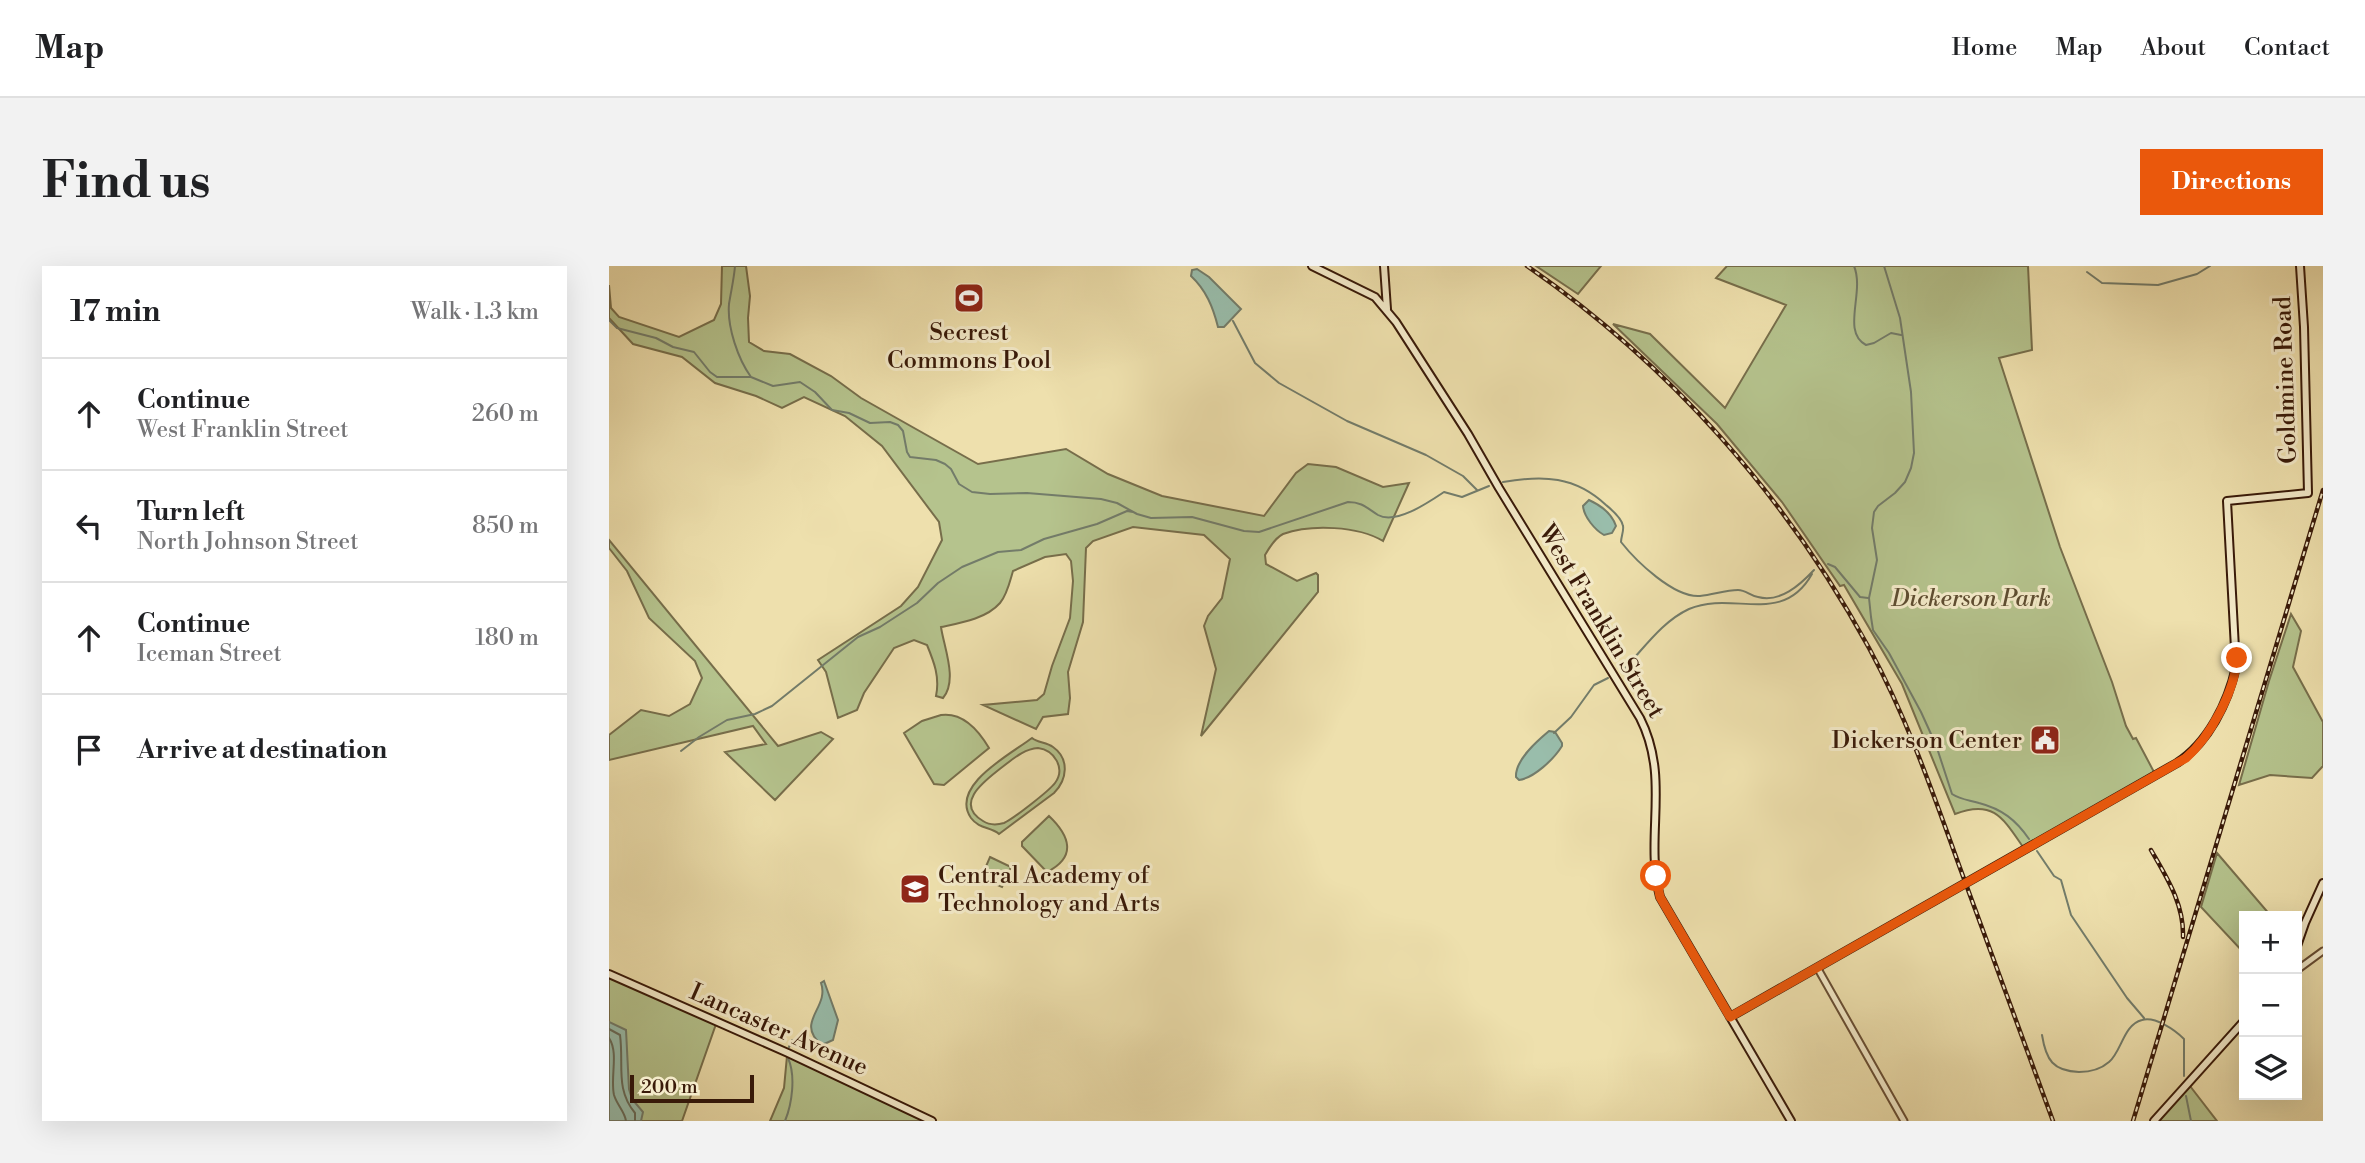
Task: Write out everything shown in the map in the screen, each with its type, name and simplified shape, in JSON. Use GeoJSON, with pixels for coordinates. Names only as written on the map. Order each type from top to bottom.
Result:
{"type":"FeatureCollection","features":[{"type":"Feature","properties":{"kind":"main road"},"geometry":{"type":"LineString","coordinates":[[1313,266],[1375,297],[1388,310]]}},
{"type":"Feature","properties":{"kind":"main road"},"geometry":{"type":"LineString","coordinates":[[1384,266],[1388,310]]}},
{"type":"Feature","properties":{"kind":"main road","name":"Goldmine Road"},"geometry":{"type":"LineString","coordinates":[[1818,968],[2188,756],[2199,746],[2230,688],[2236,667],[2227,501],[2308,493],[2300,266]]}},
{"type":"Feature","properties":{"kind":"main road","name":"West Franklin Street"},"geometry":{"type":"LineString","coordinates":[[1388,310],[1468,434],[1649,735],[1655,763],[1656,876],[1660,897],[1791,1121]]}},
{"type":"Feature","properties":{"kind":"main road"},"geometry":{"type":"LineString","coordinates":[[2302,932],[2323,883]]}},
{"type":"Feature","properties":{"kind":"main road"},"geometry":{"type":"LineString","coordinates":[[1730,1017],[1818,968]]}},
{"type":"Feature","properties":{"kind":"main road","name":"Lancaster Avenue"},"geometry":{"type":"LineString","coordinates":[[609,974],[788,1053],[932,1121]]}},
{"type":"Feature","properties":{"kind":"main road"},"geometry":{"type":"LineString","coordinates":[[2154,1121],[2239,1027]]}},
{"type":"Feature","properties":{"kind":"street"},"geometry":{"type":"LineString","coordinates":[[2302,966],[2323,951]]}},
{"type":"Feature","properties":{"kind":"street"},"geometry":{"type":"LineString","coordinates":[[1818,968],[1904,1121]]}},
{"type":"Feature","properties":{"kind":"green space"},"geometry":{"type":"Polygon","coordinates":[[[722,266],[746,266],[750,296],[749,342],[764,351],[790,354],[831,376],[861,398],[978,464],[1066,449],[1108,474],[1162,496],[1264,516],[1296,473],[1308,464],[1336,467],[1383,487],[1409,483],[1383,541],[1361,532],[1334,528],[1294,531],[1277,538],[1265,555],[1266,564],[1297,581],[1316,573],[1318,592],[1201,736],[1216,669],[1204,626],[1222,598],[1230,559],[1204,535],[1133,527],[1093,541],[1086,548],[1083,622],[1068,672],[1068,714],[1043,717],[1036,729],[983,705],[1037,700],[1044,694],[1070,618],[1073,581],[1071,561],[1066,554],[1045,557],[1013,571],[1005,596],[988,613],[972,620],[941,627],[950,673],[943,698],[936,696],[937,676],[927,645],[914,640],[894,648],[864,693],[857,710],[838,718],[826,672],[818,660],[901,606],[918,587],[942,540],[939,522],[882,446],[845,416],[804,397],[782,408],[756,396],[715,383],[682,357],[633,344],[609,318],[609,285],[611,308],[619,317],[679,337],[714,320],[721,304],[722,266]]]}},
{"type":"Feature","properties":{"kind":"green space"},"geometry":{"type":"Polygon","coordinates":[[[1536,266],[1601,266],[1578,294],[1536,266]]]}},
{"type":"Feature","properties":{"kind":"green space","name":"Dickerson Park"},"geometry":{"type":"Polygon","coordinates":[[[1727,266],[2028,266],[2032,350],[1999,358],[2060,547],[2126,726],[2133,739],[2136,738],[2154,772],[2023,847],[2003,820],[1988,810],[1968,810],[1955,814],[1902,684],[1844,585],[1840,586],[1782,502],[1717,424],[1613,324],[1650,334],[1725,408],[1786,305],[1716,278],[1727,266]]]}},
{"type":"Feature","properties":{"kind":"green space"},"geometry":{"type":"Polygon","coordinates":[[[609,540],[778,746],[821,732],[833,739],[775,800],[725,752],[766,744],[753,726],[609,760],[609,735],[641,710],[669,716],[690,704],[702,678],[695,661],[649,618],[627,571],[609,548],[609,540]]]}},
{"type":"Feature","properties":{"kind":"green space"},"geometry":{"type":"Polygon","coordinates":[[[2291,614],[2301,631],[2293,667],[2323,722],[2323,766],[2312,778],[2270,775],[2239,785],[2269,681],[2291,614]]]}},
{"type":"Feature","properties":{"kind":"green space"},"geometry":{"type":"Polygon","coordinates":[[[941,715],[956,716],[969,724],[989,748],[944,785],[934,784],[904,733],[922,721],[941,715]]]}},
{"type":"Feature","properties":{"kind":"green space"},"geometry":{"type":"Polygon","coordinates":[[[1032,738],[1053,747],[1062,757],[1065,770],[1062,782],[1054,793],[999,834],[978,824],[971,818],[966,806],[968,794],[985,772],[1032,738]],[[1033,749],[1014,758],[981,785],[972,799],[971,807],[975,814],[988,823],[1004,823],[1051,787],[1058,777],[1059,766],[1053,756],[1044,749],[1033,749]]]}},
{"type":"Feature","properties":{"kind":"green space"},"geometry":{"type":"Polygon","coordinates":[[[1049,816],[1062,831],[1067,846],[1063,860],[1047,872],[1022,846],[1022,842],[1049,816]]]}},
{"type":"Feature","properties":{"kind":"green space"},"geometry":{"type":"Polygon","coordinates":[[[2217,853],[2267,911],[2239,911],[2239,948],[2201,907],[2217,853]]]}},
{"type":"Feature","properties":{"kind":"green space"},"geometry":{"type":"Polygon","coordinates":[[[990,857],[1011,867],[1002,887],[981,878],[990,857]]]}},
{"type":"Feature","properties":{"kind":"green space"},"geometry":{"type":"Polygon","coordinates":[[[609,976],[716,1024],[682,1121],[609,1121],[609,976]]]}},
{"type":"Feature","properties":{"kind":"green space"},"geometry":{"type":"Polygon","coordinates":[[[787,1056],[924,1121],[770,1121],[784,1088],[787,1056]]]}},
{"type":"Feature","properties":{"kind":"green space"},"geometry":{"type":"Polygon","coordinates":[[[2190,1086],[2217,1121],[2158,1121],[2190,1086]]]}},
{"type":"Feature","properties":{"kind":"water"},"geometry":{"type":"Polygon","coordinates":[[[1197,269],[1209,277],[1241,309],[1224,327],[1218,327],[1208,299],[1191,276],[1192,270],[1197,269]]]}},
{"type":"Feature","properties":{"kind":"water"},"geometry":{"type":"Polygon","coordinates":[[[1589,500],[1612,518],[1616,526],[1612,533],[1604,535],[1590,523],[1583,506],[1589,500]]]}},
{"type":"Feature","properties":{"kind":"water"},"geometry":{"type":"Polygon","coordinates":[[[1549,731],[1555,732],[1562,746],[1543,767],[1531,776],[1519,780],[1516,777],[1519,764],[1533,745],[1549,731]]]}},
{"type":"Feature","properties":{"kind":"water"},"geometry":{"type":"Polygon","coordinates":[[[824,981],[838,1020],[833,1040],[822,1045],[811,1029],[821,1000],[821,983],[824,981]]]}},
{"type":"Feature","properties":{"kind":"water"},"geometry":{"type":"Polygon","coordinates":[[[609,1022],[626,1030],[629,1089],[632,1099],[643,1112],[641,1121],[609,1121],[609,1022]]]}},
{"type":"Feature","properties":{"kind":"waterway"},"geometry":{"type":"LineString","coordinates":[[735,266],[729,304],[730,323],[738,352],[751,377],[773,386],[800,382],[815,392],[832,410],[849,413],[870,423],[890,422],[898,425],[903,431],[910,457],[936,460],[945,464],[959,484],[972,492],[1101,499],[1151,518],[1192,517],[1244,531],[1259,532],[1348,502],[1361,504],[1378,515],[1394,517],[1412,511],[1444,492],[1462,497],[1489,486]]}},
{"type":"Feature","properties":{"kind":"waterway"},"geometry":{"type":"LineString","coordinates":[[1854,266],[1857,276],[1854,321],[1859,339],[1866,345],[1891,333],[1901,335]]}},
{"type":"Feature","properties":{"kind":"waterway"},"geometry":{"type":"LineString","coordinates":[[1884,266],[1900,318],[1911,392],[1914,453],[1905,482],[1874,512],[1872,528],[1877,560],[1869,598],[1873,630],[1889,653],[1921,712],[1936,745],[1952,794],[2001,812],[2014,821],[2029,839]]}},
{"type":"Feature","properties":{"kind":"waterway"},"geometry":{"type":"LineString","coordinates":[[2087,272],[2102,283],[2158,285],[2197,274],[2210,266]]}},
{"type":"Feature","properties":{"kind":"waterway"},"geometry":{"type":"LineString","coordinates":[[609,320],[617,328],[694,352],[717,377],[750,377]]}},
{"type":"Feature","properties":{"kind":"waterway"},"geometry":{"type":"LineString","coordinates":[[1233,321],[1255,363],[1279,383],[1347,421],[1426,455],[1463,476],[1477,490]]}},
{"type":"Feature","properties":{"kind":"waterway"},"geometry":{"type":"LineString","coordinates":[[1503,482],[1558,480],[1594,495],[1619,517],[1623,528],[1621,542],[1636,559],[1656,577],[1690,595],[1738,590],[1758,597],[1774,597],[1796,587],[1814,570]]}},
{"type":"Feature","properties":{"kind":"waterway"},"geometry":{"type":"LineString","coordinates":[[681,751],[727,720],[755,714],[772,706],[858,637],[880,627],[917,603],[938,583],[962,567],[998,552],[1021,550],[1044,539],[1097,524],[1127,511],[1133,512]]}},
{"type":"Feature","properties":{"kind":"waterway"},"geometry":{"type":"LineString","coordinates":[[1828,564],[1835,567],[1860,597],[1868,598]]}},
{"type":"Feature","properties":{"kind":"waterway"},"geometry":{"type":"LineString","coordinates":[[1622,671],[1661,629],[1689,609],[1706,604],[1756,604],[1786,599],[1800,590],[1812,574]]}},
{"type":"Feature","properties":{"kind":"waterway"},"geometry":{"type":"LineString","coordinates":[[1554,733],[1571,717],[1594,685],[1608,678]]}},
{"type":"Feature","properties":{"kind":"waterway"},"geometry":{"type":"LineString","coordinates":[[2037,851],[2054,876],[2061,880],[2071,915],[2127,998],[2144,1018]]}},
{"type":"Feature","properties":{"kind":"waterway"},"geometry":{"type":"LineString","coordinates":[[2042,1035],[2052,1062],[2070,1071],[2087,1071],[2109,1062],[2136,1023],[2153,1020],[2184,1039],[2184,1076]]}},
{"type":"Feature","properties":{"kind":"waterway"},"geometry":{"type":"LineString","coordinates":[[789,1047],[792,1040]]}},
{"type":"Feature","properties":{"kind":"waterway"},"geometry":{"type":"LineString","coordinates":[[785,1121],[792,1090],[792,1073],[788,1058]]}},
{"type":"Feature","properties":{"kind":"waterway"},"geometry":{"type":"LineString","coordinates":[[2186,1096],[2191,1121]]}},
{"type":"Feature","properties":{"kind":"railway"},"geometry":{"type":"LineString","coordinates":[[1527,266],[1629,346],[1721,437],[1801,538],[1836,592],[1883,674],[1907,729],[2053,1121]]}},
{"type":"Feature","properties":{"kind":"railway"},"geometry":{"type":"LineString","coordinates":[[2133,1121],[2323,490]]}},
{"type":"Feature","properties":{"kind":"railway"},"geometry":{"type":"LineString","coordinates":[[2151,850],[2178,902],[2183,937]]}},
{"type":"Feature","properties":{"kind":"place","name":"Secrest Commons Pool"},"geometry":{"type":"Point","coordinates":[969,298]}},
{"type":"Feature","properties":{"kind":"place","name":"Dickerson Center"},"geometry":{"type":"Point","coordinates":[2045,740]}},
{"type":"Feature","properties":{"kind":"place","name":"Central Academy of Technology and Arts"},"geometry":{"type":"Point","coordinates":[915,889]}},
{"type":"Feature","properties":{"kind":"route"},"geometry":{"type":"LineString","coordinates":[[1656,876],[1660,897],[1730,1017],[2186,758],[2199,746],[2208,732],[2230,688],[2237,658]]}}]}
